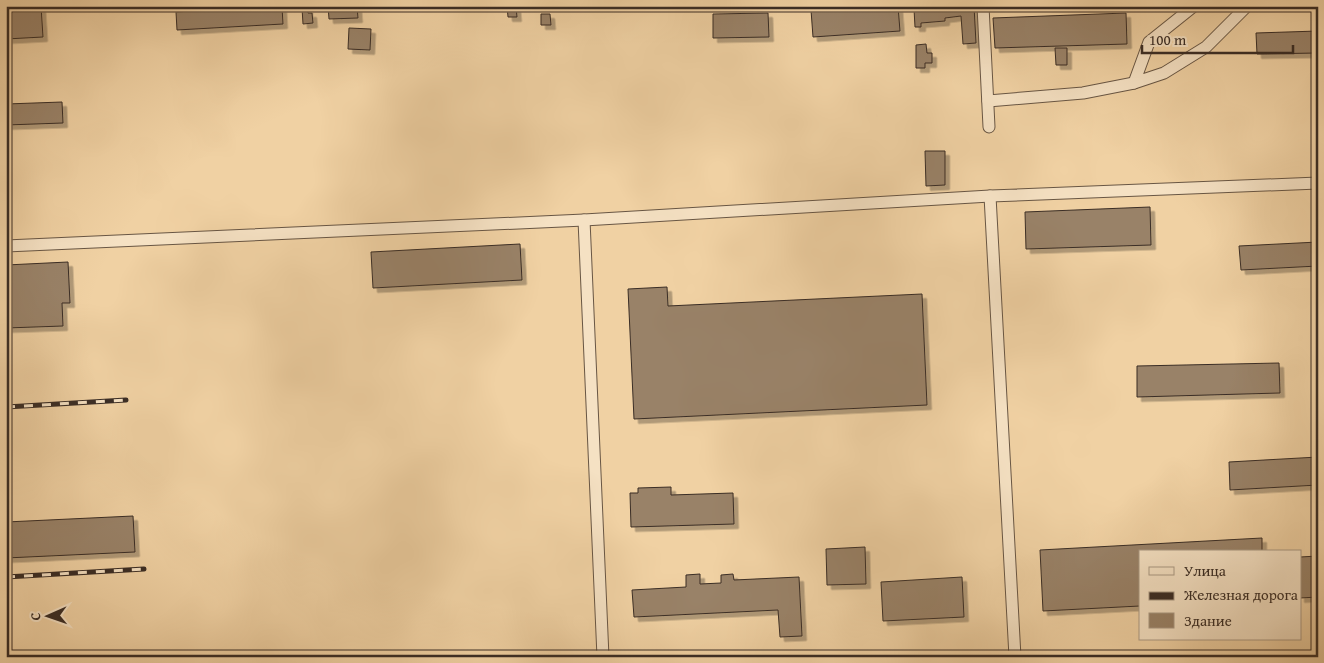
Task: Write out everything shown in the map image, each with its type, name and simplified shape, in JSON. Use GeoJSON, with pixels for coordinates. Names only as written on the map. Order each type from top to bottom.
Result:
{"type":"FeatureCollection","features":[{"type":"Feature","properties":{"kind":"lane"},"geometry":{"type":"LineString","coordinates":[[983,6],[989,127]]}},
{"type":"Feature","properties":{"kind":"lane"},"geometry":{"type":"LineString","coordinates":[[1134,83],[1149,42],[1194,6]]}},
{"type":"Feature","properties":{"kind":"lane"},"geometry":{"type":"LineString","coordinates":[[988,101],[1083,93],[1134,83],[1164,73],[1206,47],[1246,6]]}},
{"type":"Feature","properties":{"kind":"lane"},"geometry":{"type":"LineString","coordinates":[[6,246],[584,220],[990,196],[1318,183]]}},
{"type":"Feature","properties":{"kind":"lane"},"geometry":{"type":"LineString","coordinates":[[990,196],[1015,657]]}},
{"type":"Feature","properties":{"kind":"lane"},"geometry":{"type":"LineString","coordinates":[[584,220],[603,657]]}},
{"type":"Feature","properties":{"kind":"building"},"geometry":{"type":"Polygon","coordinates":[[[6,6],[41,6],[43,37],[6,39],[6,6]]]}},
{"type":"Feature","properties":{"kind":"building"},"geometry":{"type":"Polygon","coordinates":[[[191,6],[282,7],[283,24],[177,30],[176,12],[191,11],[191,6]]]}},
{"type":"Feature","properties":{"kind":"building"},"geometry":{"type":"Polygon","coordinates":[[[328,6],[357,6],[358,18],[329,19],[328,6]]]}},
{"type":"Feature","properties":{"kind":"building"},"geometry":{"type":"Polygon","coordinates":[[[507,6],[516,6],[517,17],[508,17],[507,6]]]}},
{"type":"Feature","properties":{"kind":"building"},"geometry":{"type":"Polygon","coordinates":[[[898,6],[900,31],[813,37],[811,10],[898,6]]]}},
{"type":"Feature","properties":{"kind":"building"},"geometry":{"type":"Polygon","coordinates":[[[974,6],[976,43],[963,44],[961,16],[945,18],[945,21],[921,23],[921,27],[915,27],[914,9],[974,6]]]}},
{"type":"Feature","properties":{"kind":"building"},"geometry":{"type":"Polygon","coordinates":[[[302,8],[308,8],[308,13],[312,13],[313,23],[303,24],[302,8]]]}},
{"type":"Feature","properties":{"kind":"building"},"geometry":{"type":"Polygon","coordinates":[[[768,13],[769,37],[713,38],[713,14],[768,13]]]}},
{"type":"Feature","properties":{"kind":"building"},"geometry":{"type":"Polygon","coordinates":[[[1126,13],[1127,44],[995,48],[993,18],[1126,13]]]}},
{"type":"Feature","properties":{"kind":"building"},"geometry":{"type":"Polygon","coordinates":[[[541,14],[550,14],[551,25],[541,25],[541,14]]]}},
{"type":"Feature","properties":{"kind":"building"},"geometry":{"type":"Polygon","coordinates":[[[349,28],[371,29],[370,50],[348,49],[349,28]]]}},
{"type":"Feature","properties":{"kind":"building"},"geometry":{"type":"Polygon","coordinates":[[[1318,31],[1318,53],[1257,54],[1256,33],[1318,31]]]}},
{"type":"Feature","properties":{"kind":"building"},"geometry":{"type":"Polygon","coordinates":[[[926,44],[927,53],[932,53],[932,63],[925,63],[925,68],[916,68],[916,45],[926,44]]]}},
{"type":"Feature","properties":{"kind":"building"},"geometry":{"type":"Polygon","coordinates":[[[1055,48],[1067,48],[1067,65],[1056,65],[1055,48]]]}},
{"type":"Feature","properties":{"kind":"building"},"geometry":{"type":"Polygon","coordinates":[[[62,102],[63,123],[6,125],[6,104],[62,102]]]}},
{"type":"Feature","properties":{"kind":"building"},"geometry":{"type":"Polygon","coordinates":[[[925,151],[945,151],[945,185],[926,186],[925,151]]]}},
{"type":"Feature","properties":{"kind":"building"},"geometry":{"type":"Polygon","coordinates":[[[1150,207],[1151,245],[1026,249],[1025,212],[1150,207]]]}},
{"type":"Feature","properties":{"kind":"building"},"geometry":{"type":"Polygon","coordinates":[[[1318,242],[1318,266],[1241,270],[1239,246],[1318,242]]]}},
{"type":"Feature","properties":{"kind":"building"},"geometry":{"type":"Polygon","coordinates":[[[520,244],[522,280],[373,288],[371,252],[520,244]]]}},
{"type":"Feature","properties":{"kind":"building"},"geometry":{"type":"Polygon","coordinates":[[[68,262],[70,303],[62,303],[63,326],[6,328],[6,265],[68,262]]]}},
{"type":"Feature","properties":{"kind":"building"},"geometry":{"type":"Polygon","coordinates":[[[667,287],[668,306],[922,294],[927,405],[634,419],[628,289],[667,287]]]}},
{"type":"Feature","properties":{"kind":"building"},"geometry":{"type":"Polygon","coordinates":[[[1279,363],[1280,393],[1137,397],[1137,366],[1279,363]]]}},
{"type":"Feature","properties":{"kind":"building"},"geometry":{"type":"Polygon","coordinates":[[[1318,457],[1318,485],[1230,490],[1229,462],[1318,457]]]}},
{"type":"Feature","properties":{"kind":"building"},"geometry":{"type":"Polygon","coordinates":[[[671,487],[671,495],[733,493],[734,524],[631,527],[630,493],[638,493],[638,488],[671,487]]]}},
{"type":"Feature","properties":{"kind":"building"},"geometry":{"type":"Polygon","coordinates":[[[133,516],[135,552],[6,558],[6,522],[133,516]]]}},
{"type":"Feature","properties":{"kind":"building"},"geometry":{"type":"Polygon","coordinates":[[[1262,538],[1262,550],[1139,550],[1139,606],[1043,611],[1040,550],[1262,538]]]}},
{"type":"Feature","properties":{"kind":"building"},"geometry":{"type":"Polygon","coordinates":[[[865,547],[866,584],[827,585],[826,549],[865,547]]]}},
{"type":"Feature","properties":{"kind":"building"},"geometry":{"type":"Polygon","coordinates":[[[1318,556],[1318,597],[1302,598],[1302,557],[1318,556]]]}},
{"type":"Feature","properties":{"kind":"building"},"geometry":{"type":"Polygon","coordinates":[[[700,574],[700,584],[721,583],[721,575],[733,574],[734,580],[799,577],[802,636],[780,637],[778,610],[634,617],[632,590],[686,587],[686,575],[700,574]]]}},
{"type":"Feature","properties":{"kind":"building"},"geometry":{"type":"Polygon","coordinates":[[[962,577],[964,617],[883,621],[881,582],[962,577]]]}},
{"type":"Feature","properties":{"kind":"railway"},"geometry":{"type":"LineString","coordinates":[[6,407],[126,400]]}},
{"type":"Feature","properties":{"kind":"railway"},"geometry":{"type":"LineString","coordinates":[[6,577],[144,569]]}}]}
